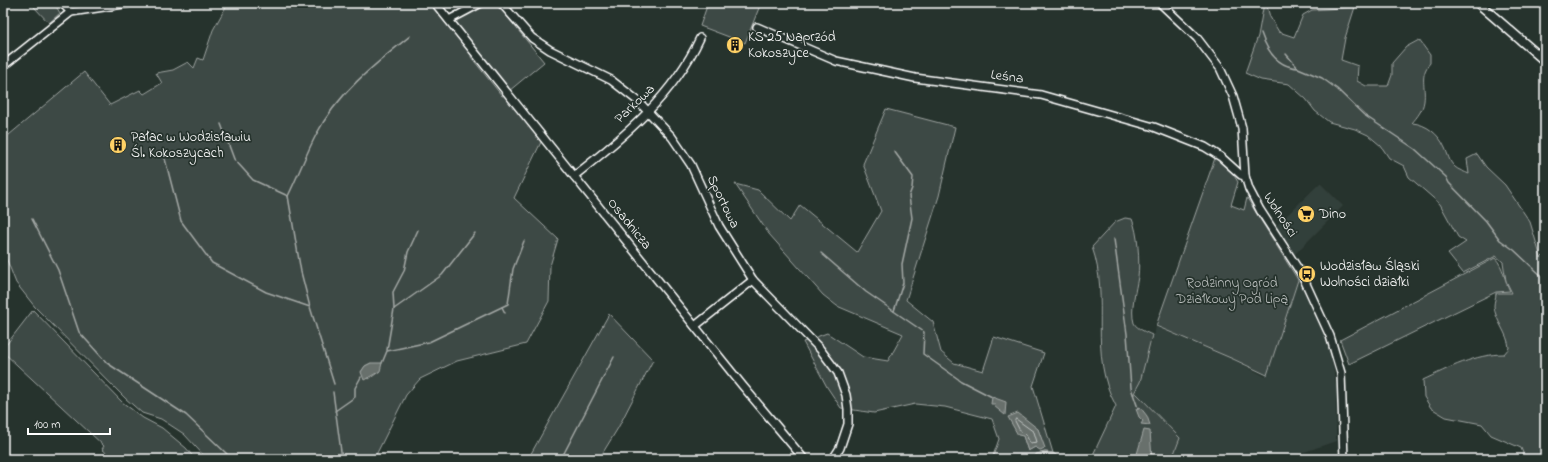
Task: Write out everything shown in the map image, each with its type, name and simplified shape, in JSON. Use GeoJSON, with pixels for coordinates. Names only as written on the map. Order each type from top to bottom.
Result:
{"type":"FeatureCollection","features":[{"type":"Feature","properties":{"kind":"main road"},"geometry":{"type":"LineString","coordinates":[[1478,3],[1545,61]]}},
{"type":"Feature","properties":{"kind":"street"},"geometry":{"type":"LineString","coordinates":[[62,3],[71,12]]}},
{"type":"Feature","properties":{"kind":"street"},"geometry":{"type":"LineString","coordinates":[[3,66],[71,12],[130,3]]}},
{"type":"Feature","properties":{"kind":"street","name":"Osadnicza"},"geometry":{"type":"LineString","coordinates":[[435,3],[804,459]]}},
{"type":"Feature","properties":{"kind":"street"},"geometry":{"type":"LineString","coordinates":[[449,20],[481,3]]}},
{"type":"Feature","properties":{"kind":"street","name":"Sportowa"},"geometry":{"type":"LineString","coordinates":[[501,3],[532,38],[550,50],[611,80],[649,111],[672,137],[691,165],[719,226],[753,280],[820,349],[838,373],[846,395],[848,424],[840,448],[833,459]]}},
{"type":"Feature","properties":{"kind":"street","name":"Wolności"},"geometry":{"type":"LineString","coordinates":[[1160,3],[1197,38],[1223,75],[1233,96],[1242,128],[1245,176],[1253,199],[1302,275],[1330,336],[1341,373],[1344,459]]}},
{"type":"Feature","properties":{"kind":"street","name":"Leśna"},"geometry":{"type":"LineString","coordinates":[[757,28],[836,61],[915,78],[1041,95],[1154,127],[1205,147],[1221,157],[1241,175],[1245,176]]}},
{"type":"Feature","properties":{"kind":"street","name":"Parkowa"},"geometry":{"type":"LineString","coordinates":[[574,176],[649,111],[679,76],[690,60],[700,38]]}},
{"type":"Feature","properties":{"kind":"street"},"geometry":{"type":"LineString","coordinates":[[695,326],[753,280]]}},
{"type":"Feature","properties":{"kind":"shaded area"},"geometry":{"type":"Polygon","coordinates":[[[1320,183],[1343,206],[1294,255],[1275,227],[1320,183]]]}},
{"type":"Feature","properties":{"kind":"shaded area"},"geometry":{"type":"Polygon","coordinates":[[[1300,275],[1329,340],[1336,385],[1336,441],[1284,459],[1172,459],[1180,438],[1136,393],[1156,327],[1232,359],[1266,377],[1300,275]]]}},
{"type":"Feature","properties":{"kind":"green space"},"geometry":{"type":"Polygon","coordinates":[[[40,3],[54,3],[60,13],[49,23],[34,7],[40,3]]]}},
{"type":"Feature","properties":{"kind":"green space"},"geometry":{"type":"Polygon","coordinates":[[[228,3],[430,3],[472,53],[471,57],[502,96],[506,95],[543,138],[514,198],[558,239],[550,266],[549,301],[526,344],[457,361],[420,379],[406,395],[374,459],[207,459],[184,434],[161,419],[142,413],[125,398],[35,307],[16,283],[3,250],[3,140],[84,72],[110,105],[140,90],[144,94],[162,83],[156,73],[173,70],[188,62],[194,68],[198,58],[203,60],[213,30],[228,3]],[[371,363],[365,366],[361,372],[369,379],[380,371],[371,363]]]}},
{"type":"Feature","properties":{"kind":"green space"},"geometry":{"type":"Polygon","coordinates":[[[490,3],[496,3],[544,62],[509,91],[455,23],[455,21],[490,3]]]}},
{"type":"Feature","properties":{"kind":"green space"},"geometry":{"type":"Polygon","coordinates":[[[708,3],[761,3],[745,43],[700,26],[708,3]]]}},
{"type":"Feature","properties":{"kind":"green space"},"geometry":{"type":"Polygon","coordinates":[[[1264,3],[1266,3],[1270,17],[1279,32],[1294,37],[1303,15],[1312,10],[1355,7],[1345,38],[1341,60],[1358,66],[1357,81],[1366,86],[1388,86],[1392,75],[1392,63],[1406,47],[1419,40],[1430,55],[1430,63],[1424,77],[1423,104],[1420,113],[1412,123],[1422,125],[1436,134],[1451,163],[1460,170],[1469,174],[1467,159],[1477,154],[1486,167],[1505,185],[1530,222],[1541,258],[1545,254],[1545,459],[1522,459],[1523,453],[1521,448],[1491,435],[1482,424],[1446,417],[1431,408],[1424,397],[1423,380],[1452,366],[1472,359],[1483,356],[1504,354],[1509,348],[1494,306],[1496,293],[1512,293],[1506,281],[1503,262],[1496,256],[1463,273],[1448,254],[1466,242],[1458,237],[1440,204],[1409,177],[1404,166],[1389,158],[1381,146],[1368,135],[1355,129],[1329,122],[1315,111],[1306,99],[1289,84],[1261,80],[1245,73],[1258,36],[1264,3]]]}},
{"type":"Feature","properties":{"kind":"green space"},"geometry":{"type":"Polygon","coordinates":[[[886,109],[955,127],[939,196],[906,300],[933,322],[941,352],[954,363],[983,371],[994,337],[1044,353],[1033,386],[1053,453],[1045,452],[1037,454],[1035,459],[992,459],[999,439],[992,419],[945,407],[915,404],[874,413],[841,408],[827,387],[803,342],[827,333],[863,357],[888,361],[903,334],[837,306],[823,295],[769,234],[735,184],[758,190],[790,221],[800,205],[857,252],[881,211],[863,164],[886,109]],[[1038,429],[1023,436],[1028,451],[1035,447],[1044,448],[1038,429]]]}},
{"type":"Feature","properties":{"kind":"green space","name":"Rodzinny Ogród Działkowy Pod Lipą"},"geometry":{"type":"Polygon","coordinates":[[[1215,158],[1230,169],[1238,182],[1231,205],[1244,210],[1247,198],[1298,280],[1267,375],[1156,326],[1215,158]]]}},
{"type":"Feature","properties":{"kind":"green space"},"geometry":{"type":"Polygon","coordinates":[[[1125,218],[1132,219],[1136,232],[1139,255],[1139,270],[1133,312],[1134,323],[1139,329],[1152,335],[1140,382],[1133,395],[1136,393],[1180,438],[1172,459],[1091,459],[1116,406],[1107,386],[1103,366],[1101,346],[1100,287],[1092,247],[1115,222],[1125,218]]]}},
{"type":"Feature","properties":{"kind":"green space"},"geometry":{"type":"Polygon","coordinates":[[[1495,258],[1502,269],[1510,291],[1496,292],[1349,364],[1340,340],[1495,258]]]}},
{"type":"Feature","properties":{"kind":"green space"},"geometry":{"type":"Polygon","coordinates":[[[33,310],[122,402],[143,418],[162,428],[186,448],[195,459],[113,459],[102,449],[104,446],[3,352],[3,349],[33,310]]]}},
{"type":"Feature","properties":{"kind":"green space"},"geometry":{"type":"Polygon","coordinates":[[[609,314],[653,360],[618,428],[599,459],[528,459],[609,314]]]}},
{"type":"Feature","properties":{"kind":"water"},"geometry":{"type":"Polygon","coordinates":[[[371,363],[382,363],[380,371],[364,380],[361,372],[365,366],[371,363]]]}},
{"type":"Feature","properties":{"kind":"water"},"geometry":{"type":"Polygon","coordinates":[[[992,397],[1006,402],[1005,415],[994,406],[994,404],[991,404],[992,397]]]}},
{"type":"Feature","properties":{"kind":"water"},"geometry":{"type":"Polygon","coordinates":[[[1140,407],[1147,416],[1150,425],[1141,424],[1143,421],[1139,417],[1136,409],[1140,407]]]}},
{"type":"Feature","properties":{"kind":"water"},"geometry":{"type":"Polygon","coordinates":[[[1018,413],[1038,429],[1045,448],[1040,450],[1035,447],[1028,451],[1023,436],[1018,435],[1008,417],[1018,413]]]}},
{"type":"Feature","properties":{"kind":"water"},"geometry":{"type":"Polygon","coordinates":[[[1144,430],[1150,431],[1152,459],[1133,459],[1137,454],[1144,430]]]}},
{"type":"Feature","properties":{"kind":"water"},"geometry":{"type":"Polygon","coordinates":[[[1045,452],[1053,453],[1062,459],[1035,459],[1036,454],[1045,452]]]}},
{"type":"Feature","properties":{"kind":"waterway"},"geometry":{"type":"LineString","coordinates":[[1261,33],[1266,46],[1274,57],[1285,65],[1298,68]]}},
{"type":"Feature","properties":{"kind":"waterway"},"geometry":{"type":"LineString","coordinates":[[288,196],[316,135],[335,106],[370,69],[410,36]]}},
{"type":"Feature","properties":{"kind":"waterway"},"geometry":{"type":"LineString","coordinates":[[1286,54],[1298,68],[1322,78],[1337,89],[1364,115],[1415,149],[1446,177],[1449,183],[1486,221],[1500,240],[1514,250],[1545,279]]}},
{"type":"Feature","properties":{"kind":"waterway"},"geometry":{"type":"LineString","coordinates":[[221,124],[234,159],[253,180],[288,196],[301,272],[310,307]]}},
{"type":"Feature","properties":{"kind":"waterway"},"geometry":{"type":"LineString","coordinates":[[894,151],[913,177],[912,188],[909,196],[912,218],[902,264],[903,283],[894,311]]}},
{"type":"Feature","properties":{"kind":"waterway"},"geometry":{"type":"LineString","coordinates":[[165,159],[181,221],[212,263],[266,292],[310,307],[334,384]]}},
{"type":"Feature","properties":{"kind":"waterway"},"geometry":{"type":"LineString","coordinates":[[32,219],[58,270],[79,332],[107,363],[186,415],[227,454]]}},
{"type":"Feature","properties":{"kind":"waterway"},"geometry":{"type":"LineString","coordinates":[[394,309],[393,292],[404,271],[408,252],[418,230]]}},
{"type":"Feature","properties":{"kind":"waterway"},"geometry":{"type":"LineString","coordinates":[[387,350],[394,309],[442,275],[475,233]]}},
{"type":"Feature","properties":{"kind":"waterway"},"geometry":{"type":"LineString","coordinates":[[1114,239],[1127,334],[1131,388],[1138,408]]}},
{"type":"Feature","properties":{"kind":"waterway"},"geometry":{"type":"LineString","coordinates":[[382,363],[387,351],[429,342],[508,304],[513,269],[524,241]]}},
{"type":"Feature","properties":{"kind":"waterway"},"geometry":{"type":"LineString","coordinates":[[821,253],[866,292],[924,332],[923,354],[961,381],[992,397]]}},
{"type":"Feature","properties":{"kind":"waterway"},"geometry":{"type":"LineString","coordinates":[[502,307],[505,313]]}},
{"type":"Feature","properties":{"kind":"waterway"},"geometry":{"type":"LineString","coordinates":[[561,459],[614,357]]}},
{"type":"Feature","properties":{"kind":"waterway"},"geometry":{"type":"LineString","coordinates":[[335,411],[355,397],[355,388],[361,377]]}},
{"type":"Feature","properties":{"kind":"waterway"},"geometry":{"type":"LineString","coordinates":[[333,392],[342,459]]}},
{"type":"Feature","properties":{"kind":"waterway"},"geometry":{"type":"LineString","coordinates":[[229,455],[233,459]]}},
{"type":"Feature","properties":{"kind":"place","name":"KS 25 Naprzód Kokoszyce"},"geometry":{"type":"Point","coordinates":[735,45]}},
{"type":"Feature","properties":{"kind":"place","name":"Pałac w Wodzisławiu Śl. Kokoszycach"},"geometry":{"type":"Point","coordinates":[118,145]}},
{"type":"Feature","properties":{"kind":"place","name":"Dino"},"geometry":{"type":"Point","coordinates":[1306,214]}},
{"type":"Feature","properties":{"kind":"place","name":"Wodzisław Śląski Wolności działki"},"geometry":{"type":"Point","coordinates":[1307,274]}}]}
